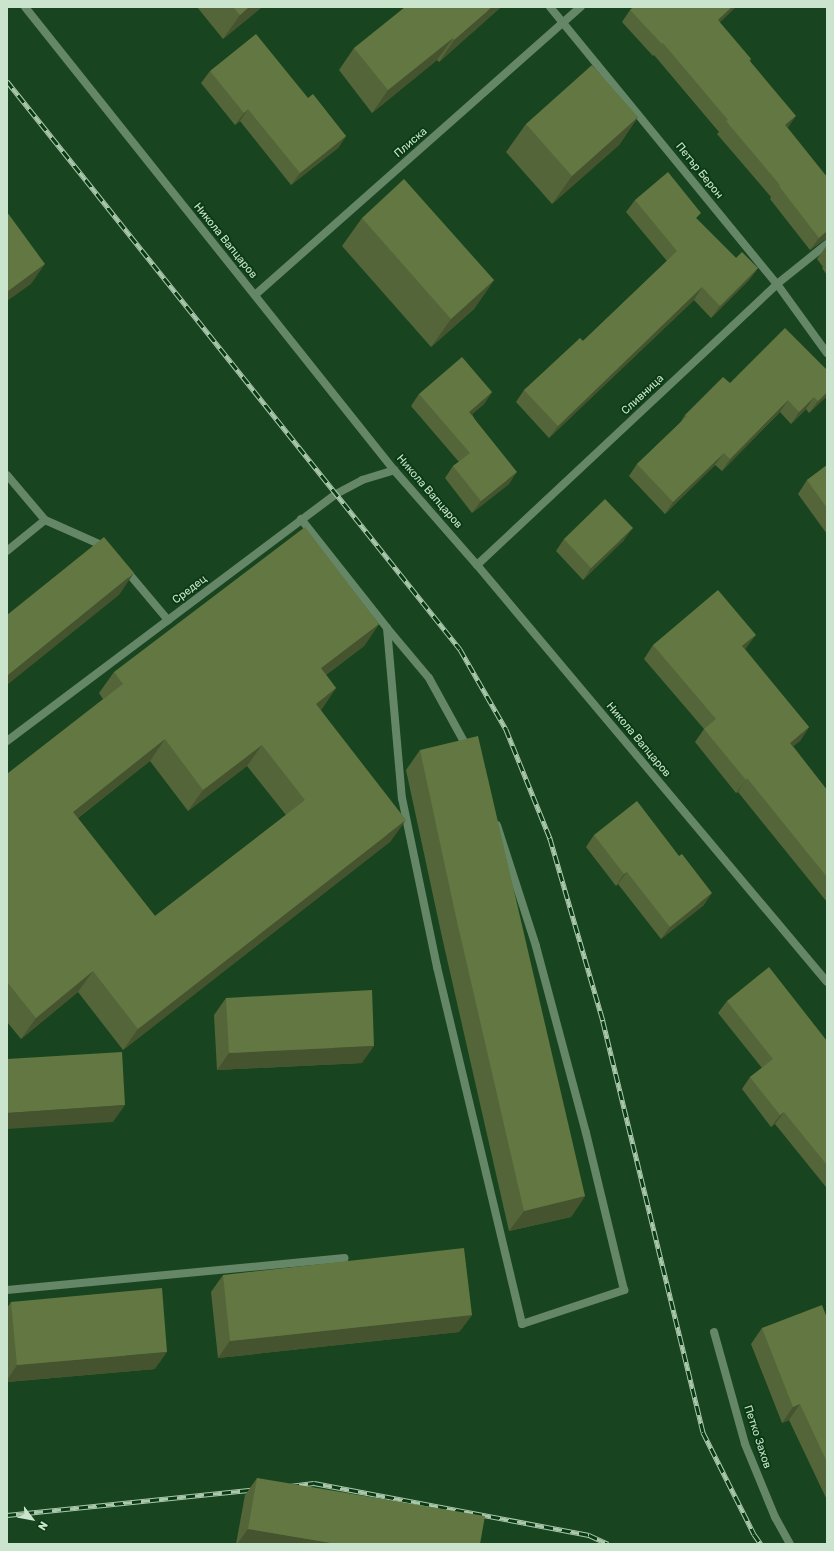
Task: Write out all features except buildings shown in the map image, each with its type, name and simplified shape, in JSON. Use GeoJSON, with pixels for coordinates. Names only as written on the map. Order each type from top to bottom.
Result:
{"type":"FeatureCollection","features":[{"type":"Feature","properties":{"kind":"street","name":"Никола Вапцаров"},"geometry":{"type":"LineString","coordinates":[[25,7],[394,470],[477,565],[827,982]]}},
{"type":"Feature","properties":{"kind":"street","name":"Петър Берон"},"geometry":{"type":"LineString","coordinates":[[550,7],[777,284],[827,353]]}},
{"type":"Feature","properties":{"kind":"street","name":"Плиска"},"geometry":{"type":"LineString","coordinates":[[255,295],[581,7]]}},
{"type":"Feature","properties":{"kind":"street","name":"Сливница"},"geometry":{"type":"LineString","coordinates":[[477,565],[777,284],[827,244]]}},
{"type":"Feature","properties":{"kind":"street","name":"Средец"},"geometry":{"type":"LineString","coordinates":[[7,741],[336,494],[362,480],[394,470]]}},
{"type":"Feature","properties":{"kind":"street"},"geometry":{"type":"LineString","coordinates":[[7,475],[44,520],[106,547],[112,553]]}},
{"type":"Feature","properties":{"kind":"street"},"geometry":{"type":"LineString","coordinates":[[7,550],[44,520]]}},
{"type":"Feature","properties":{"kind":"street"},"geometry":{"type":"LineString","coordinates":[[301,520],[429,678],[473,759]]}},
{"type":"Feature","properties":{"kind":"street"},"geometry":{"type":"LineString","coordinates":[[122,565],[168,620]]}},
{"type":"Feature","properties":{"kind":"street"},"geometry":{"type":"LineString","coordinates":[[387,628],[402,798],[437,967],[522,1324],[624,1290],[586,1134],[536,946],[494,816]]}},
{"type":"Feature","properties":{"kind":"street"},"geometry":{"type":"LineString","coordinates":[[7,1290],[344,1258]]}},
{"type":"Feature","properties":{"kind":"street","name":"Петко Захов"},"geometry":{"type":"LineString","coordinates":[[714,1332],[746,1444],[775,1517],[790,1544]]}},
{"type":"Feature","properties":{"kind":"railway"},"geometry":{"type":"LineString","coordinates":[[7,81],[460,649],[506,729],[550,838],[603,1021],[703,1432],[754,1534],[761,1544]]}},
{"type":"Feature","properties":{"kind":"railway"},"geometry":{"type":"LineString","coordinates":[[290,1486],[314,1483],[589,1535],[608,1544]]}},
{"type":"Feature","properties":{"kind":"railway"},"geometry":{"type":"LineString","coordinates":[[7,1515],[260,1489]]}}]}
